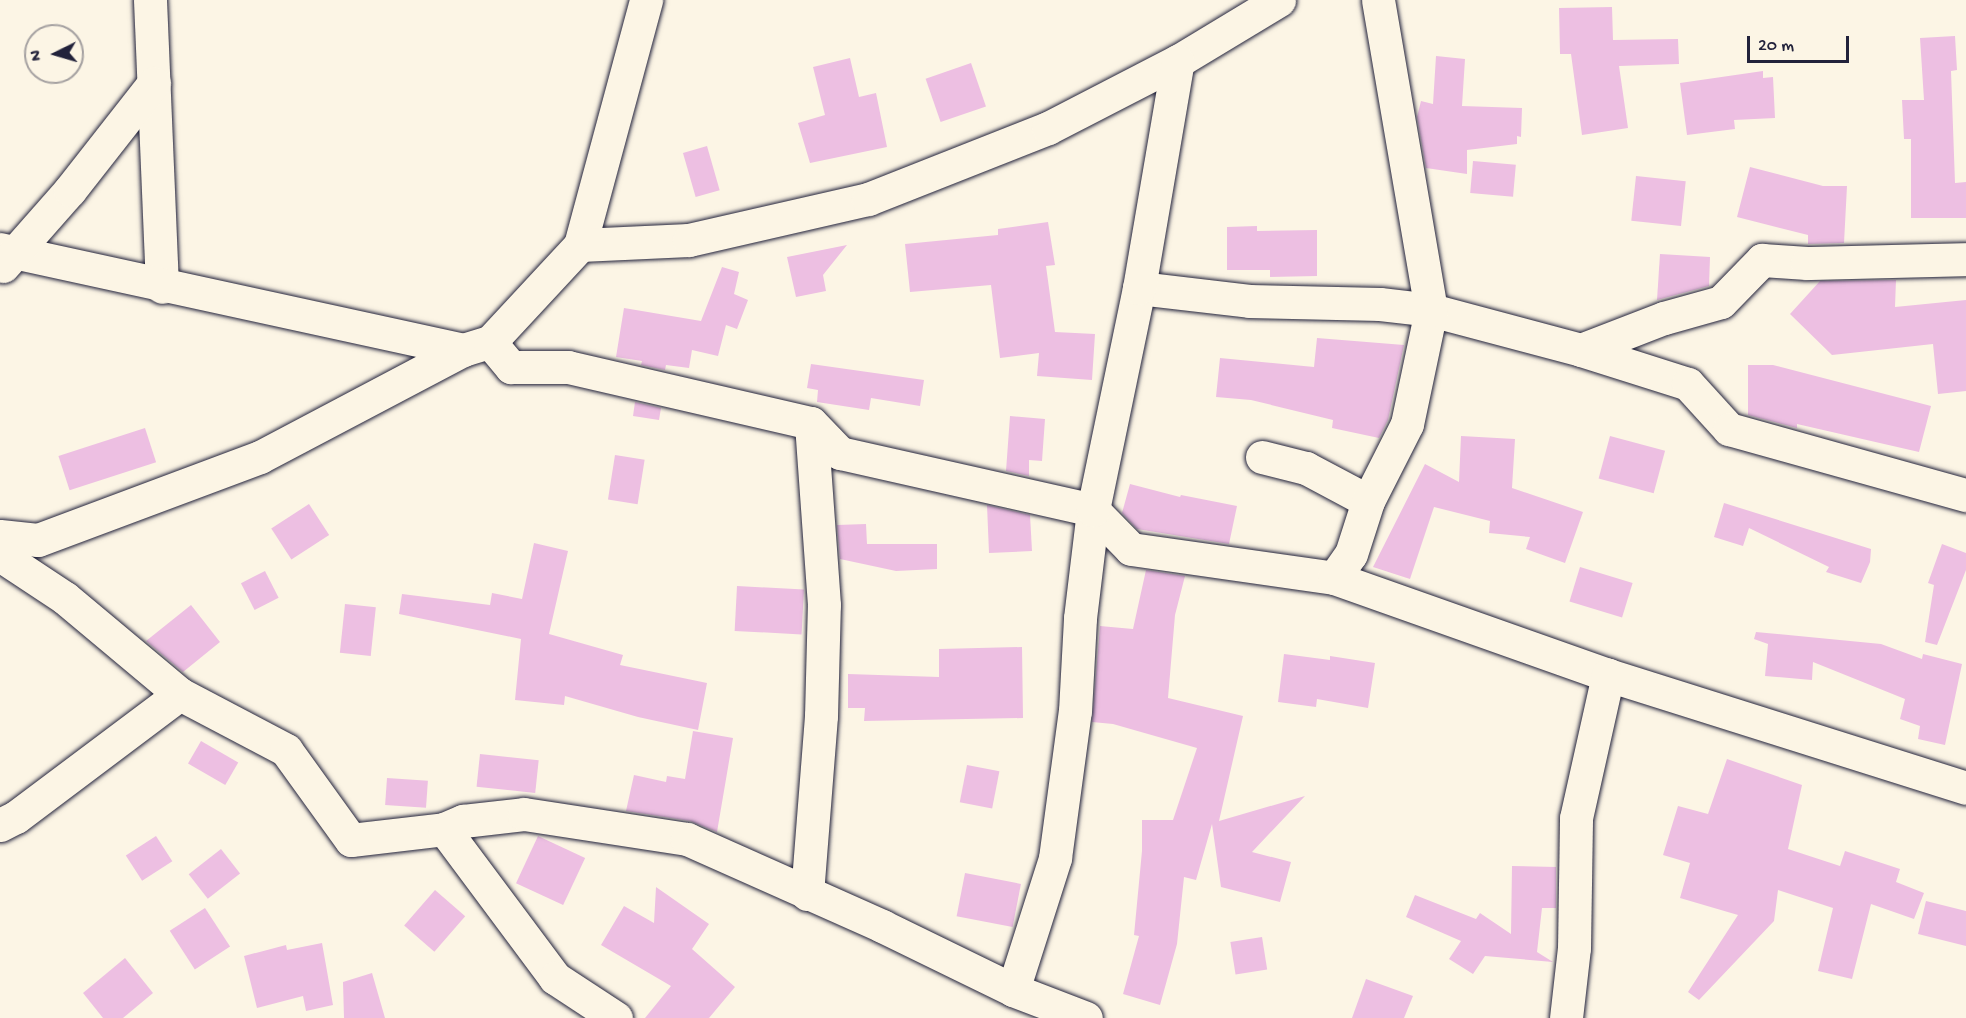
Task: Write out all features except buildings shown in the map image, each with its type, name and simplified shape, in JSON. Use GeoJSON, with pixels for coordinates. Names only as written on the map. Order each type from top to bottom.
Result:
{"type":"FeatureCollection","features":[{"type":"Feature","properties":{"kind":"street"},"geometry":{"type":"LineString","coordinates":[[150,0],[162,287]]}},
{"type":"Feature","properties":{"kind":"street"},"geometry":{"type":"LineString","coordinates":[[0,536],[38,540],[260,457],[477,346],[580,245],[646,0]]}},
{"type":"Feature","properties":{"kind":"street"},"geometry":{"type":"LineString","coordinates":[[580,245],[688,240],[868,199],[1048,128],[1178,61],[1279,0]]}},
{"type":"Feature","properties":{"kind":"street"},"geometry":{"type":"LineString","coordinates":[[1334,578],[1351,554],[1368,501],[1407,424],[1431,310],[1378,0]]}},
{"type":"Feature","properties":{"kind":"street"},"geometry":{"type":"LineString","coordinates":[[1013,990],[1055,858],[1075,711],[1080,618],[1093,510],[1139,288],[1178,61]]}},
{"type":"Feature","properties":{"kind":"street"},"geometry":{"type":"LineString","coordinates":[[154,83],[5,258],[477,346],[511,367],[568,366],[811,423],[840,453],[1093,510],[1131,549],[1334,578],[1608,675],[1966,788]]}},
{"type":"Feature","properties":{"kind":"street"},"geometry":{"type":"LineString","coordinates":[[1581,350],[1664,318],[1721,302],[1762,260],[1807,263],[1966,259]]}},
{"type":"Feature","properties":{"kind":"street"},"geometry":{"type":"LineString","coordinates":[[1139,288],[1248,301],[1380,304],[1431,310],[1581,350],[1688,384],[1729,429],[1966,495]]}},
{"type":"Feature","properties":{"kind":"street"},"geometry":{"type":"LineString","coordinates":[[807,894],[822,716],[824,605],[811,423]]}},
{"type":"Feature","properties":{"kind":"street"},"geometry":{"type":"LineString","coordinates":[[1262,457],[1306,468],[1368,501]]}},
{"type":"Feature","properties":{"kind":"street"},"geometry":{"type":"LineString","coordinates":[[0,555],[65,598],[180,694],[286,750],[351,840],[444,829],[463,821],[524,814],[687,839],[882,926],[1013,990],[1086,1018]]}},
{"type":"Feature","properties":{"kind":"street"},"geometry":{"type":"LineString","coordinates":[[1566,1018],[1574,948],[1576,818],[1608,675]]}},
{"type":"Feature","properties":{"kind":"street"},"geometry":{"type":"LineString","coordinates":[[0,825],[16,817],[180,694]]}},
{"type":"Feature","properties":{"kind":"street"},"geometry":{"type":"LineString","coordinates":[[444,829],[555,978],[615,1018]]}}]}
